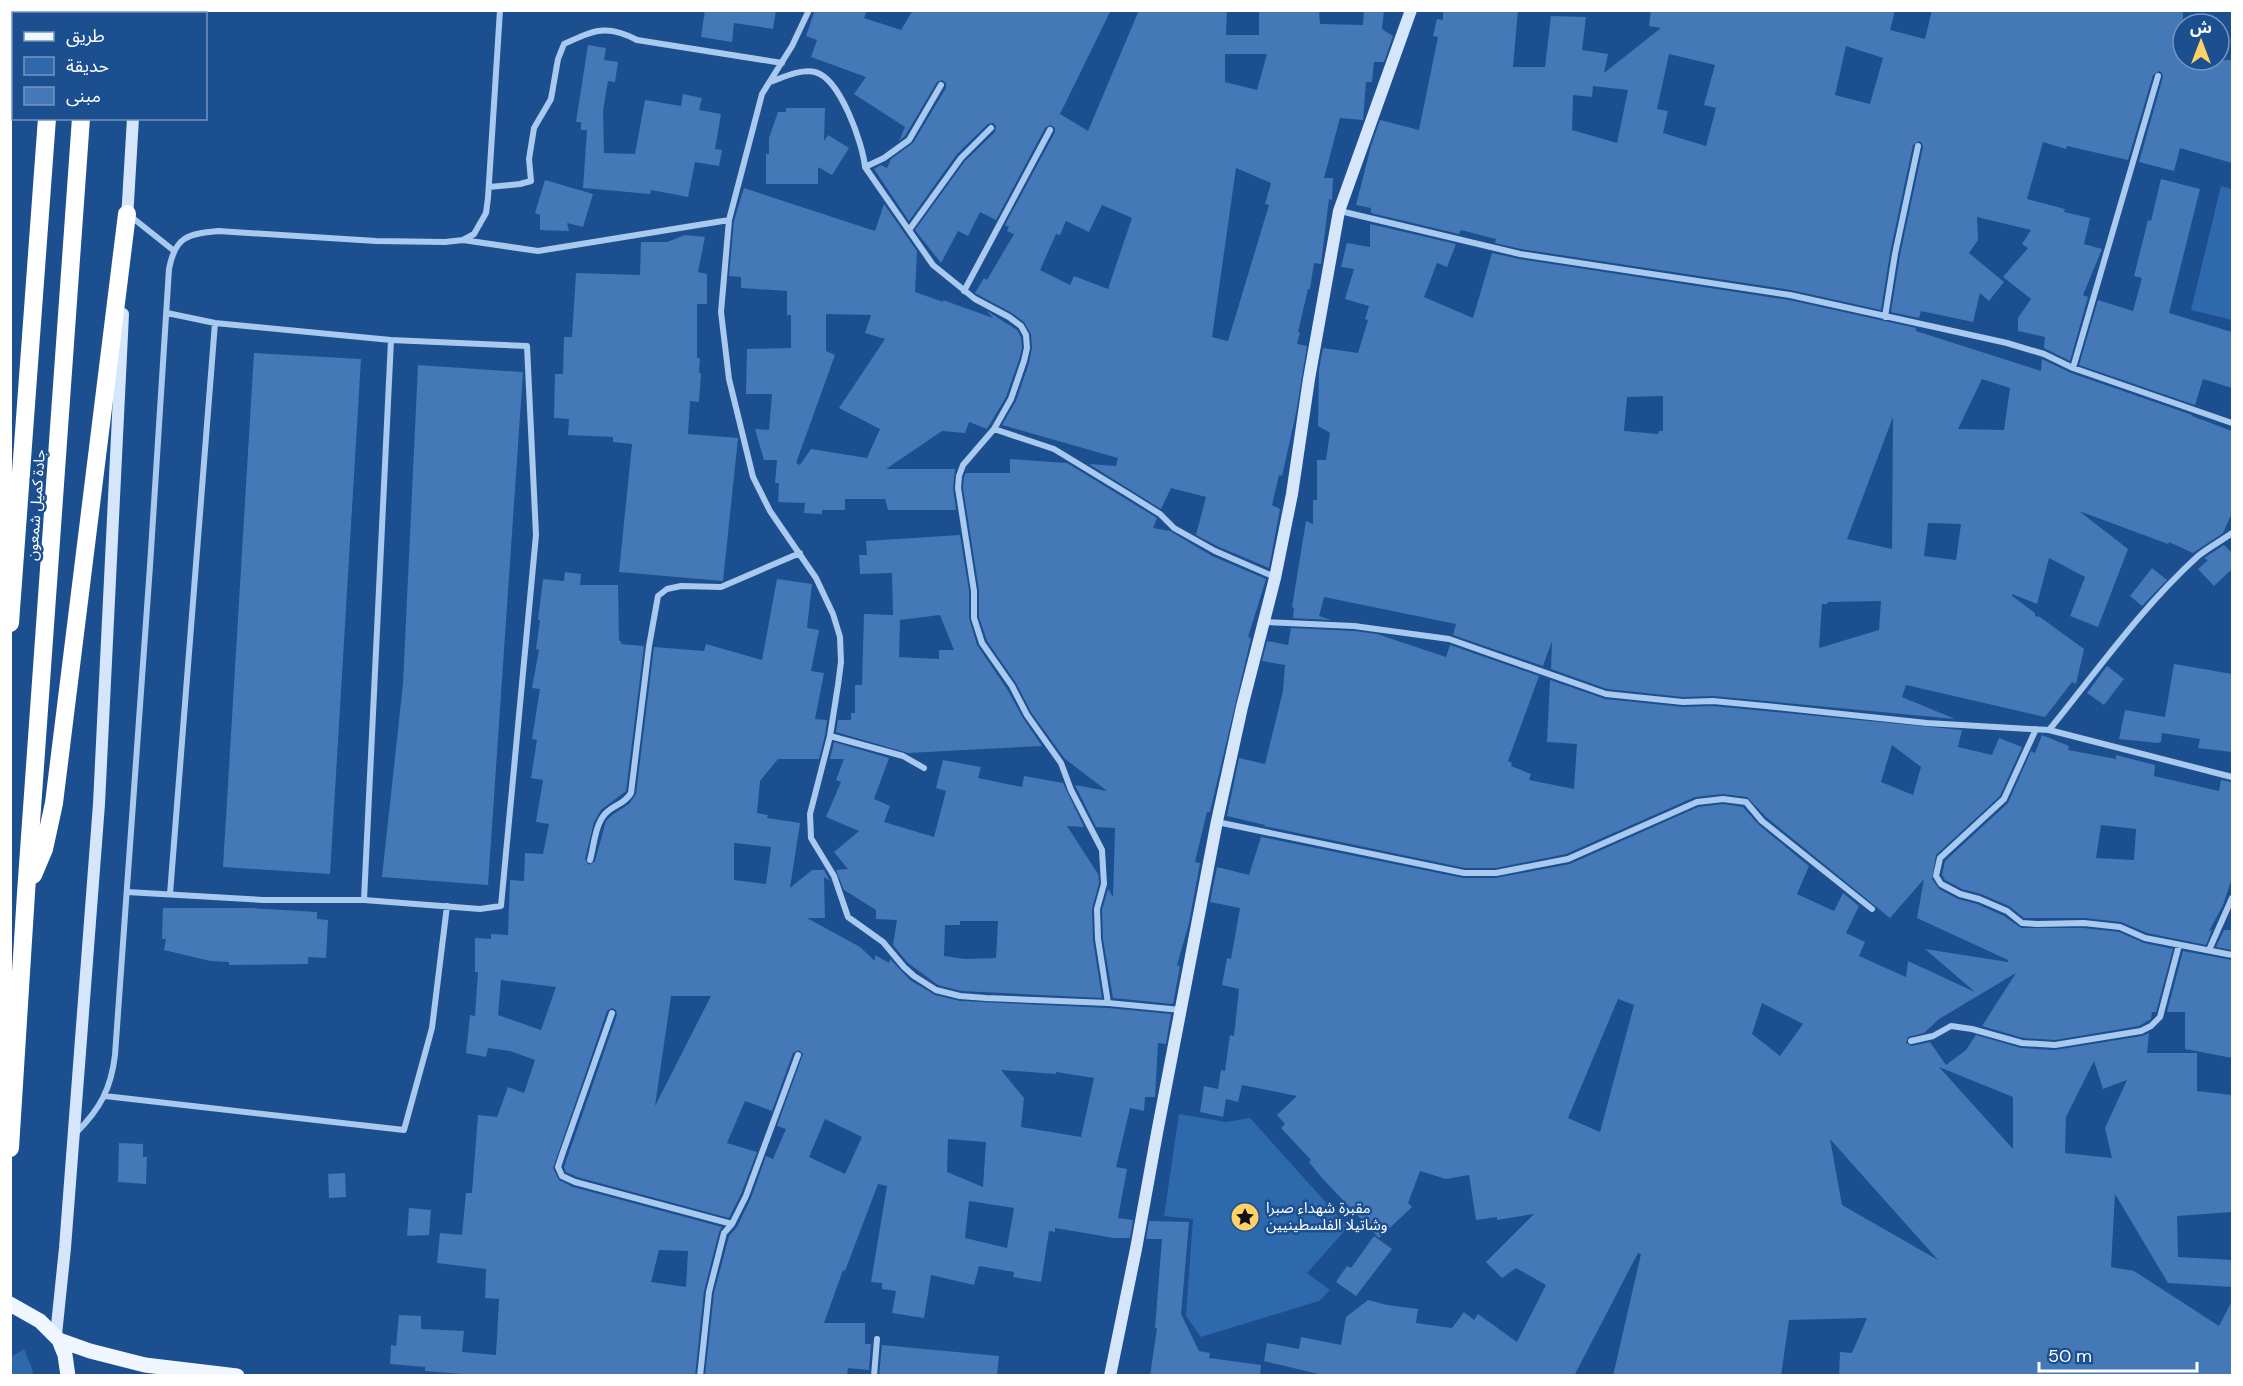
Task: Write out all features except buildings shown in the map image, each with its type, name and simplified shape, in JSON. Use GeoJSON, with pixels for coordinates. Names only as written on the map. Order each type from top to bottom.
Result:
{"type":"FeatureCollection","features":[{"type":"Feature","properties":{"kind":"highway","name":"جادة كميل شمعون"},"geometry":{"type":"LineString","coordinates":[[10,623],[47,120]]}},
{"type":"Feature","properties":{"kind":"highway","name":"جادة كميل شمعون"},"geometry":{"type":"LineString","coordinates":[[10,1148],[81,120]]}},
{"type":"Feature","properties":{"kind":"highway"},"geometry":{"type":"LineString","coordinates":[[26,893],[44,849],[54,802],[127,214]]}},
{"type":"Feature","properties":{"kind":"main road"},"geometry":{"type":"LineString","coordinates":[[10,1304],[40,1321],[57,1338],[65,1355],[68,1376]]}},
{"type":"Feature","properties":{"kind":"main road"},"geometry":{"type":"LineString","coordinates":[[57,1338],[106,1356],[145,1365],[237,1376]]}},
{"type":"Feature","properties":{"kind":"street"},"geometry":{"type":"LineString","coordinates":[[10,15],[11,10]]}},
{"type":"Feature","properties":{"kind":"street"},"geometry":{"type":"LineString","coordinates":[[463,240],[474,234],[486,213],[500,10]]}},
{"type":"Feature","properties":{"kind":"street"},"geometry":{"type":"LineString","coordinates":[[808,10],[782,63],[762,94],[729,220],[721,312],[729,379],[736,414],[746,454],[760,494],[800,553],[826,598],[840,637],[841,662],[830,736],[810,814],[811,838],[834,876],[848,917],[883,942],[904,967],[936,990],[977,997],[1108,1003],[1181,1010]]}},
{"type":"Feature","properties":{"kind":"street"},"geometry":{"type":"LineString","coordinates":[[1112,1373],[1217,822],[1242,707],[1265,622],[1292,494],[1339,211],[1411,10]]}},
{"type":"Feature","properties":{"kind":"street"},"geometry":{"type":"LineString","coordinates":[[489,187],[531,181],[528,159],[534,128],[551,99],[564,44],[591,31],[608,29],[622,32],[638,40],[782,63]]}},
{"type":"Feature","properties":{"kind":"street"},"geometry":{"type":"LineString","coordinates":[[770,82],[803,71],[813,72],[826,78],[838,92],[846,109],[864,153],[865,167],[933,266],[964,291],[1009,317],[1021,326],[1026,335],[1027,348],[1011,399],[994,429],[963,465],[958,488],[974,591],[974,618],[982,643],[1012,686],[1027,715],[1061,763],[1071,790],[1102,850],[1104,884],[1097,909],[1098,939],[1108,1003]]}},
{"type":"Feature","properties":{"kind":"street"},"geometry":{"type":"LineString","coordinates":[[2073,368],[2158,76]]}},
{"type":"Feature","properties":{"kind":"street"},"geometry":{"type":"LineString","coordinates":[[865,167],[884,158],[909,140],[940,85]]}},
{"type":"Feature","properties":{"kind":"street"},"geometry":{"type":"LineString","coordinates":[[57,1338],[99,804],[133,120]]}},
{"type":"Feature","properties":{"kind":"street"},"geometry":{"type":"LineString","coordinates":[[909,230],[961,158],[991,128]]}},
{"type":"Feature","properties":{"kind":"street"},"geometry":{"type":"LineString","coordinates":[[964,291],[1050,130]]}},
{"type":"Feature","properties":{"kind":"street"},"geometry":{"type":"LineString","coordinates":[[1886,317],[1895,254],[1918,146]]}},
{"type":"Feature","properties":{"kind":"street"},"geometry":{"type":"LineString","coordinates":[[1339,211],[1520,254],[1790,295],[2007,343],[2044,354],[2073,368],[2232,423]]}},
{"type":"Feature","properties":{"kind":"street"},"geometry":{"type":"LineString","coordinates":[[127,214],[173,250]]}},
{"type":"Feature","properties":{"kind":"street"},"geometry":{"type":"LineString","coordinates":[[74,1136],[89,1120],[105,1096],[113,1074],[169,269],[173,250],[183,240],[199,233],[218,231],[387,242],[463,240],[538,251],[729,220]]}},
{"type":"Feature","properties":{"kind":"street"},"geometry":{"type":"LineString","coordinates":[[127,892],[263,900],[364,900],[480,909],[501,906],[536,535],[527,346],[392,340],[215,323],[167,312]]}},
{"type":"Feature","properties":{"kind":"street"},"geometry":{"type":"LineString","coordinates":[[170,894],[215,323]]}},
{"type":"Feature","properties":{"kind":"street"},"geometry":{"type":"LineString","coordinates":[[364,900],[392,340]]}},
{"type":"Feature","properties":{"kind":"street"},"geometry":{"type":"LineString","coordinates":[[994,429],[1054,449],[1160,514],[1174,528],[1215,551],[1275,578]]}},
{"type":"Feature","properties":{"kind":"street"},"geometry":{"type":"LineString","coordinates":[[2049,730],[2116,643],[2162,593],[2200,555],[2232,533]]}},
{"type":"Feature","properties":{"kind":"street"},"geometry":{"type":"LineString","coordinates":[[590,860],[599,823],[606,812],[627,801],[631,793],[649,646],[658,596],[667,589],[681,586],[721,587],[800,553]]}},
{"type":"Feature","properties":{"kind":"street"},"geometry":{"type":"LineString","coordinates":[[1265,622],[1354,626],[1449,639],[1606,694],[1683,702],[1713,701],[1927,723],[2049,730],[2232,777]]}},
{"type":"Feature","properties":{"kind":"street"},"geometry":{"type":"LineString","coordinates":[[2036,729],[2004,799],[1940,858],[1936,876],[1941,884],[1960,894],[2007,911],[2022,922],[2037,924],[2084,922],[2120,927],[2145,938],[2232,955]]}},
{"type":"Feature","properties":{"kind":"street"},"geometry":{"type":"LineString","coordinates":[[830,736],[903,756],[924,768]]}},
{"type":"Feature","properties":{"kind":"street"},"geometry":{"type":"LineString","coordinates":[[1217,822],[1464,873],[1496,873],[1512,868],[1568,859],[1697,802],[1723,799],[1746,802],[1762,821],[1872,909]]}},
{"type":"Feature","properties":{"kind":"street"},"geometry":{"type":"LineString","coordinates":[[2209,950],[2232,898]]}},
{"type":"Feature","properties":{"kind":"street"},"geometry":{"type":"LineString","coordinates":[[105,1096],[404,1130],[432,1028],[447,906]]}},
{"type":"Feature","properties":{"kind":"street"},"geometry":{"type":"LineString","coordinates":[[1911,1041],[1934,1036],[1951,1026],[1972,1029],[2022,1043],[2055,1045],[2141,1031],[2151,1026],[2160,1017],[2179,945]]}},
{"type":"Feature","properties":{"kind":"street"},"geometry":{"type":"LineString","coordinates":[[612,1013],[558,1167],[562,1176],[575,1182],[732,1224]]}},
{"type":"Feature","properties":{"kind":"street"},"geometry":{"type":"LineString","coordinates":[[700,1376],[709,1292],[724,1233],[732,1224],[766,1144],[798,1055]]}},
{"type":"Feature","properties":{"kind":"street"},"geometry":{"type":"LineString","coordinates":[[874,1376],[877,1338]]}},
{"type":"Feature","properties":{"kind":"green space"},"geometry":{"type":"Polygon","coordinates":[[[2221,186],[2232,189],[2232,320],[2191,310],[2221,186]]]}},
{"type":"Feature","properties":{"kind":"green space"},"geometry":{"type":"Polygon","coordinates":[[[1179,1114],[1226,1122],[1250,1118],[1348,1227],[1307,1273],[1330,1290],[1319,1301],[1201,1337],[1186,1316],[1193,1219],[1164,1216],[1179,1114]]]}},
{"type":"Feature","properties":{"kind":"green space"},"geometry":{"type":"Polygon","coordinates":[[[24,1349],[33,1375],[11,1375],[11,1357],[24,1349]]]}},
{"type":"Feature","properties":{"kind":"place","name":"مقبرة شهداء صبرا وشاتيلا الفلسطينيين"},"geometry":{"type":"Point","coordinates":[1245,1217]}}]}
